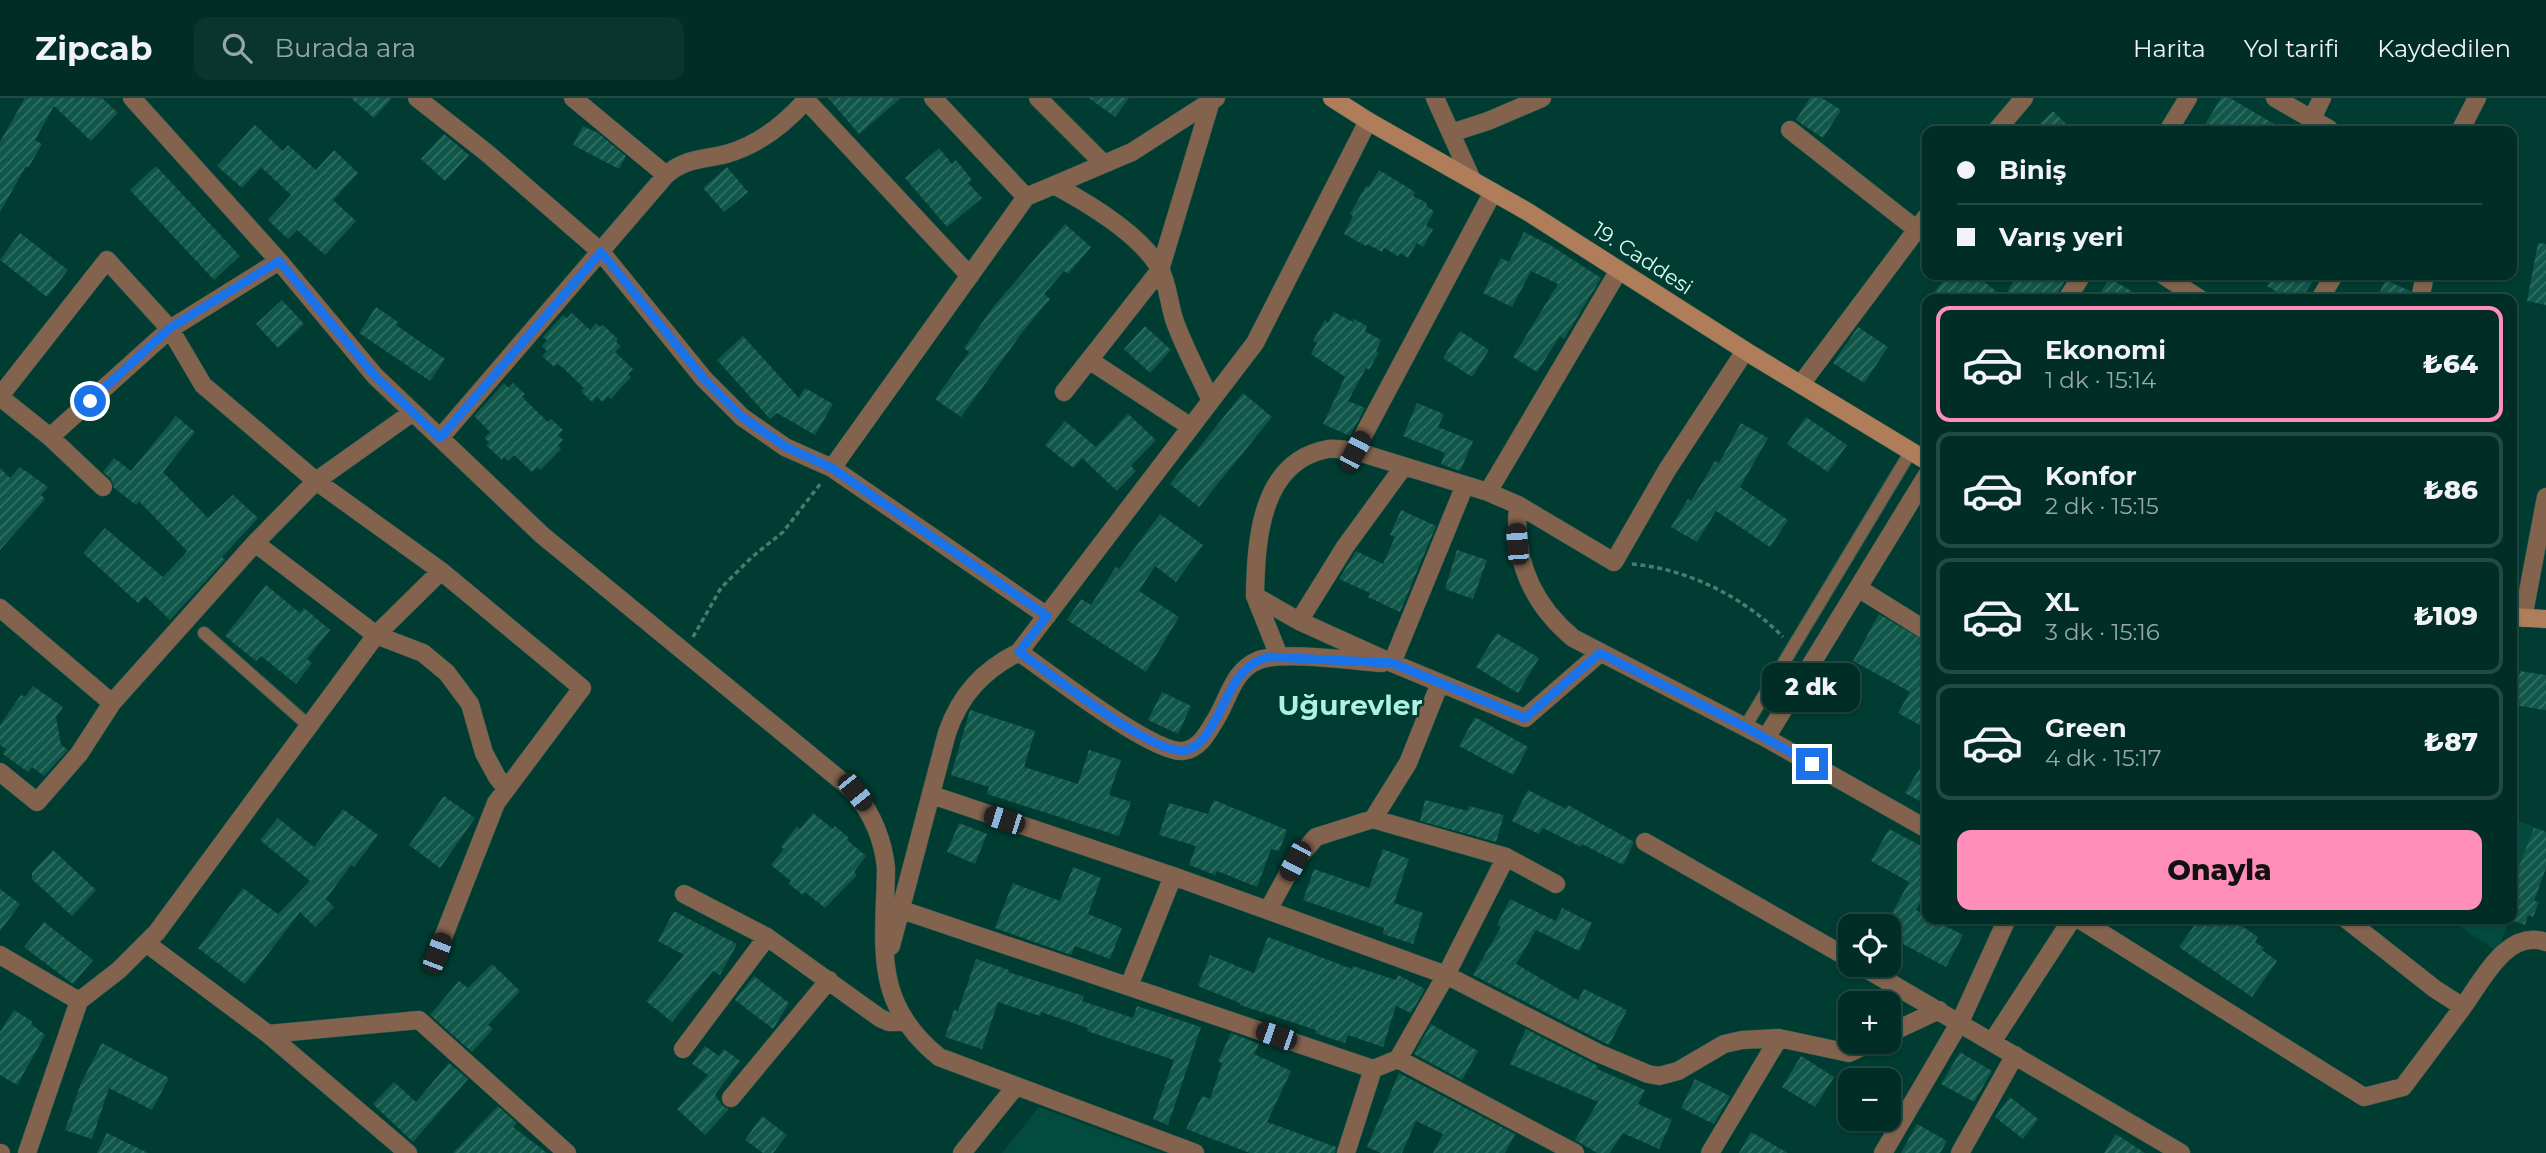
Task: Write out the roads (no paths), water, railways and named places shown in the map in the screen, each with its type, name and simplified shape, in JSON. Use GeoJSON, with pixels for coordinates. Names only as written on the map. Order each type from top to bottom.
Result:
{"type":"FeatureCollection","features":[{"type":"Feature","properties":{"kind":"street"},"geometry":{"type":"LineString","coordinates":[[132,98],[279,261],[375,376],[542,535],[843,781],[865,805],[880,835],[885,860],[884,970],[888,988],[914,1035],[939,1057],[1195,1153]]}},
{"type":"Feature","properties":{"kind":"street"},"geometry":{"type":"LineString","coordinates":[[418,98],[487,153],[601,252],[722,399],[764,433],[832,468],[1047,616]]}},
{"type":"Feature","properties":{"kind":"street"},"geometry":{"type":"LineString","coordinates":[[573,98],[666,175]]}},
{"type":"Feature","properties":{"kind":"street"},"geometry":{"type":"LineString","coordinates":[[933,98],[1026,197]]}},
{"type":"Feature","properties":{"kind":"street"},"geometry":{"type":"LineString","coordinates":[[1038,98],[1104,164]]}},
{"type":"Feature","properties":{"kind":"street","name":"19. Caddesi"},"geometry":{"type":"LineString","coordinates":[[1332,98],[1493,192],[1745,351],[1922,458]]}},
{"type":"Feature","properties":{"kind":"street"},"geometry":{"type":"LineString","coordinates":[[1434,98],[1472,180]]}},
{"type":"Feature","properties":{"kind":"street"},"geometry":{"type":"LineString","coordinates":[[1451,133],[1489,121],[1542,98]]}},
{"type":"Feature","properties":{"kind":"street"},"geometry":{"type":"LineString","coordinates":[[2000,126],[2024,98]]}},
{"type":"Feature","properties":{"kind":"street"},"geometry":{"type":"LineString","coordinates":[[2171,126],[2188,98]]}},
{"type":"Feature","properties":{"kind":"street"},"geometry":{"type":"LineString","coordinates":[[2275,98],[2324,126]]}},
{"type":"Feature","properties":{"kind":"street"},"geometry":{"type":"LineString","coordinates":[[2312,119],[2322,98]]}},
{"type":"Feature","properties":{"kind":"street"},"geometry":{"type":"LineString","coordinates":[[2463,126],[2477,98]]}},
{"type":"Feature","properties":{"kind":"street"},"geometry":{"type":"LineString","coordinates":[[440,438],[666,175],[682,163],[728,153],[762,139],[793,115],[806,99],[970,276]]}},
{"type":"Feature","properties":{"kind":"street"},"geometry":{"type":"LineString","coordinates":[[832,468],[1026,197],[1132,152],[1214,100]]}},
{"type":"Feature","properties":{"kind":"street"},"geometry":{"type":"LineString","coordinates":[[1064,392],[1160,270],[1214,100]]}},
{"type":"Feature","properties":{"kind":"street"},"geometry":{"type":"LineString","coordinates":[[884,970],[947,733],[960,704],[985,674],[1019,652],[1255,343],[1368,121]]}},
{"type":"Feature","properties":{"kind":"street"},"geometry":{"type":"LineString","coordinates":[[1790,130],[1922,222],[1801,384]]}},
{"type":"Feature","properties":{"kind":"street"},"geometry":{"type":"LineString","coordinates":[[1054,186],[1095,208],[1114,222],[1160,270],[1175,321],[1211,401]]}},
{"type":"Feature","properties":{"kind":"street"},"geometry":{"type":"LineString","coordinates":[[1355,451],[1493,192]]}},
{"type":"Feature","properties":{"kind":"street"},"geometry":{"type":"LineString","coordinates":[[103,487],[50,437],[0,397],[107,260],[170,328],[203,385],[316,481],[441,570],[582,688],[506,788],[488,821],[437,953]]}},
{"type":"Feature","properties":{"kind":"street"},"geometry":{"type":"LineString","coordinates":[[50,437],[170,328],[279,261]]}},
{"type":"Feature","properties":{"kind":"street"},"geometry":{"type":"LineString","coordinates":[[1488,492],[1619,270]]}},
{"type":"Feature","properties":{"kind":"street"},"geometry":{"type":"LineString","coordinates":[[2171,280],[2192,294]]}},
{"type":"Feature","properties":{"kind":"street"},"geometry":{"type":"LineString","coordinates":[[1279,656],[1255,596],[1256,567],[1262,517],[1277,481],[1302,458],[1329,449],[1355,451],[1488,492],[1518,505],[1614,562],[1667,470],[1745,351]]}},
{"type":"Feature","properties":{"kind":"street"},"geometry":{"type":"LineString","coordinates":[[1089,360],[1191,427]]}},
{"type":"Feature","properties":{"kind":"street"},"geometry":{"type":"LineString","coordinates":[[0,772],[37,802],[79,754],[112,703],[316,481],[413,412]]}},
{"type":"Feature","properties":{"kind":"street"},"geometry":{"type":"LineString","coordinates":[[1299,621],[1345,547],[1404,466]]}},
{"type":"Feature","properties":{"kind":"street"},"geometry":{"type":"LineString","coordinates":[[1766,738],[1922,483]]}},
{"type":"Feature","properties":{"kind":"street"},"geometry":{"type":"LineString","coordinates":[[1392,663],[1465,485]]}},
{"type":"Feature","properties":{"kind":"street"},"geometry":{"type":"LineString","coordinates":[[2546,497],[2517,618],[2546,619]]}},
{"type":"Feature","properties":{"kind":"street"},"geometry":{"type":"LineString","coordinates":[[1518,505],[1517,544],[1524,572],[1537,598],[1559,626],[1573,638],[1766,738],[1922,826]]}},
{"type":"Feature","properties":{"kind":"street"},"geometry":{"type":"LineString","coordinates":[[256,544],[376,635],[422,653],[457,683],[475,716],[489,764],[506,788]]}},
{"type":"Feature","properties":{"kind":"street"},"geometry":{"type":"LineString","coordinates":[[27,1153],[79,1001],[119,970],[146,943],[376,635],[441,570]]}},
{"type":"Feature","properties":{"kind":"street"},"geometry":{"type":"LineString","coordinates":[[1858,588],[1922,628]]}},
{"type":"Feature","properties":{"kind":"street"},"geometry":{"type":"LineString","coordinates":[[1255,596],[1299,621],[1525,718],[1600,653]]}},
{"type":"Feature","properties":{"kind":"street"},"geometry":{"type":"LineString","coordinates":[[0,608],[112,703]]}},
{"type":"Feature","properties":{"kind":"street"},"geometry":{"type":"LineString","coordinates":[[1019,652],[1127,729],[1170,749],[1181,751],[1200,743],[1239,674],[1257,660],[1279,656],[1392,663]]}},
{"type":"Feature","properties":{"kind":"street"},"geometry":{"type":"LineString","coordinates":[[1373,819],[1408,763],[1440,683]]}},
{"type":"Feature","properties":{"kind":"street"},"geometry":{"type":"LineString","coordinates":[[932,795],[1173,876],[1446,975],[1598,1053],[1648,1074],[1659,1076],[1678,1071],[1724,1044],[1751,1038],[1779,1038],[1838,1051]]}},
{"type":"Feature","properties":{"kind":"street"},"geometry":{"type":"LineString","coordinates":[[1268,910],[1295,861],[1316,837],[1373,819],[1506,857],[1556,884]]}},
{"type":"Feature","properties":{"kind":"street"},"geometry":{"type":"LineString","coordinates":[[1645,842],[1838,952]]}},
{"type":"Feature","properties":{"kind":"street"},"geometry":{"type":"LineString","coordinates":[[901,910],[1373,1069],[1398,1059],[1446,975],[1506,857]]}},
{"type":"Feature","properties":{"kind":"street"},"geometry":{"type":"LineString","coordinates":[[1129,986],[1173,876]]}},
{"type":"Feature","properties":{"kind":"street"},"geometry":{"type":"LineString","coordinates":[[684,894],[767,937],[880,1018],[889,1022],[904,1021]]}},
{"type":"Feature","properties":{"kind":"street"},"geometry":{"type":"LineString","coordinates":[[1883,1153],[1959,1022],[2005,924]]}},
{"type":"Feature","properties":{"kind":"street"},"geometry":{"type":"LineString","coordinates":[[1992,1042],[2069,924]]}},
{"type":"Feature","properties":{"kind":"street"},"geometry":{"type":"LineString","coordinates":[[2087,924],[2364,1097],[2403,1087],[2502,953],[2524,941],[2546,942]]}},
{"type":"Feature","properties":{"kind":"street"},"geometry":{"type":"LineString","coordinates":[[2352,924],[2435,989],[2463,1007]]}},
{"type":"Feature","properties":{"kind":"street"},"geometry":{"type":"LineString","coordinates":[[683,1049],[767,937]]}},
{"type":"Feature","properties":{"kind":"street"},"geometry":{"type":"LineString","coordinates":[[146,943],[268,1034],[408,1153]]}},
{"type":"Feature","properties":{"kind":"street"},"geometry":{"type":"LineString","coordinates":[[0,954],[79,1001]]}},
{"type":"Feature","properties":{"kind":"street"},"geometry":{"type":"LineString","coordinates":[[1881,977],[2181,1153]]}},
{"type":"Feature","properties":{"kind":"street"},"geometry":{"type":"LineString","coordinates":[[730,1098],[829,980]]}},
{"type":"Feature","properties":{"kind":"street"},"geometry":{"type":"LineString","coordinates":[[1901,1028],[1939,1010]]}},
{"type":"Feature","properties":{"kind":"street"},"geometry":{"type":"LineString","coordinates":[[268,1034],[419,1020],[567,1153]]}},
{"type":"Feature","properties":{"kind":"street"},"geometry":{"type":"LineString","coordinates":[[1710,1153],[1779,1038]]}},
{"type":"Feature","properties":{"kind":"street"},"geometry":{"type":"LineString","coordinates":[[1960,1153],[2015,1055]]}},
{"type":"Feature","properties":{"kind":"street"},"geometry":{"type":"LineString","coordinates":[[1398,1059],[1575,1153]]}},
{"type":"Feature","properties":{"kind":"street"},"geometry":{"type":"LineString","coordinates":[[1346,1153],[1373,1069]]}},
{"type":"Feature","properties":{"kind":"street"},"geometry":{"type":"LineString","coordinates":[[962,1153],[1016,1086]]}},
{"type":"Feature","properties":{"kind":"lane"},"geometry":{"type":"LineString","coordinates":[[1745,727],[1911,451]]}},
{"type":"Feature","properties":{"kind":"lane"},"geometry":{"type":"LineString","coordinates":[[204,633],[308,725]]}},
{"type":"Feature","properties":{"kind":"district","name":"Uğurevler"},"geometry":{"type":"Point","coordinates":[1350,705]}}]}
